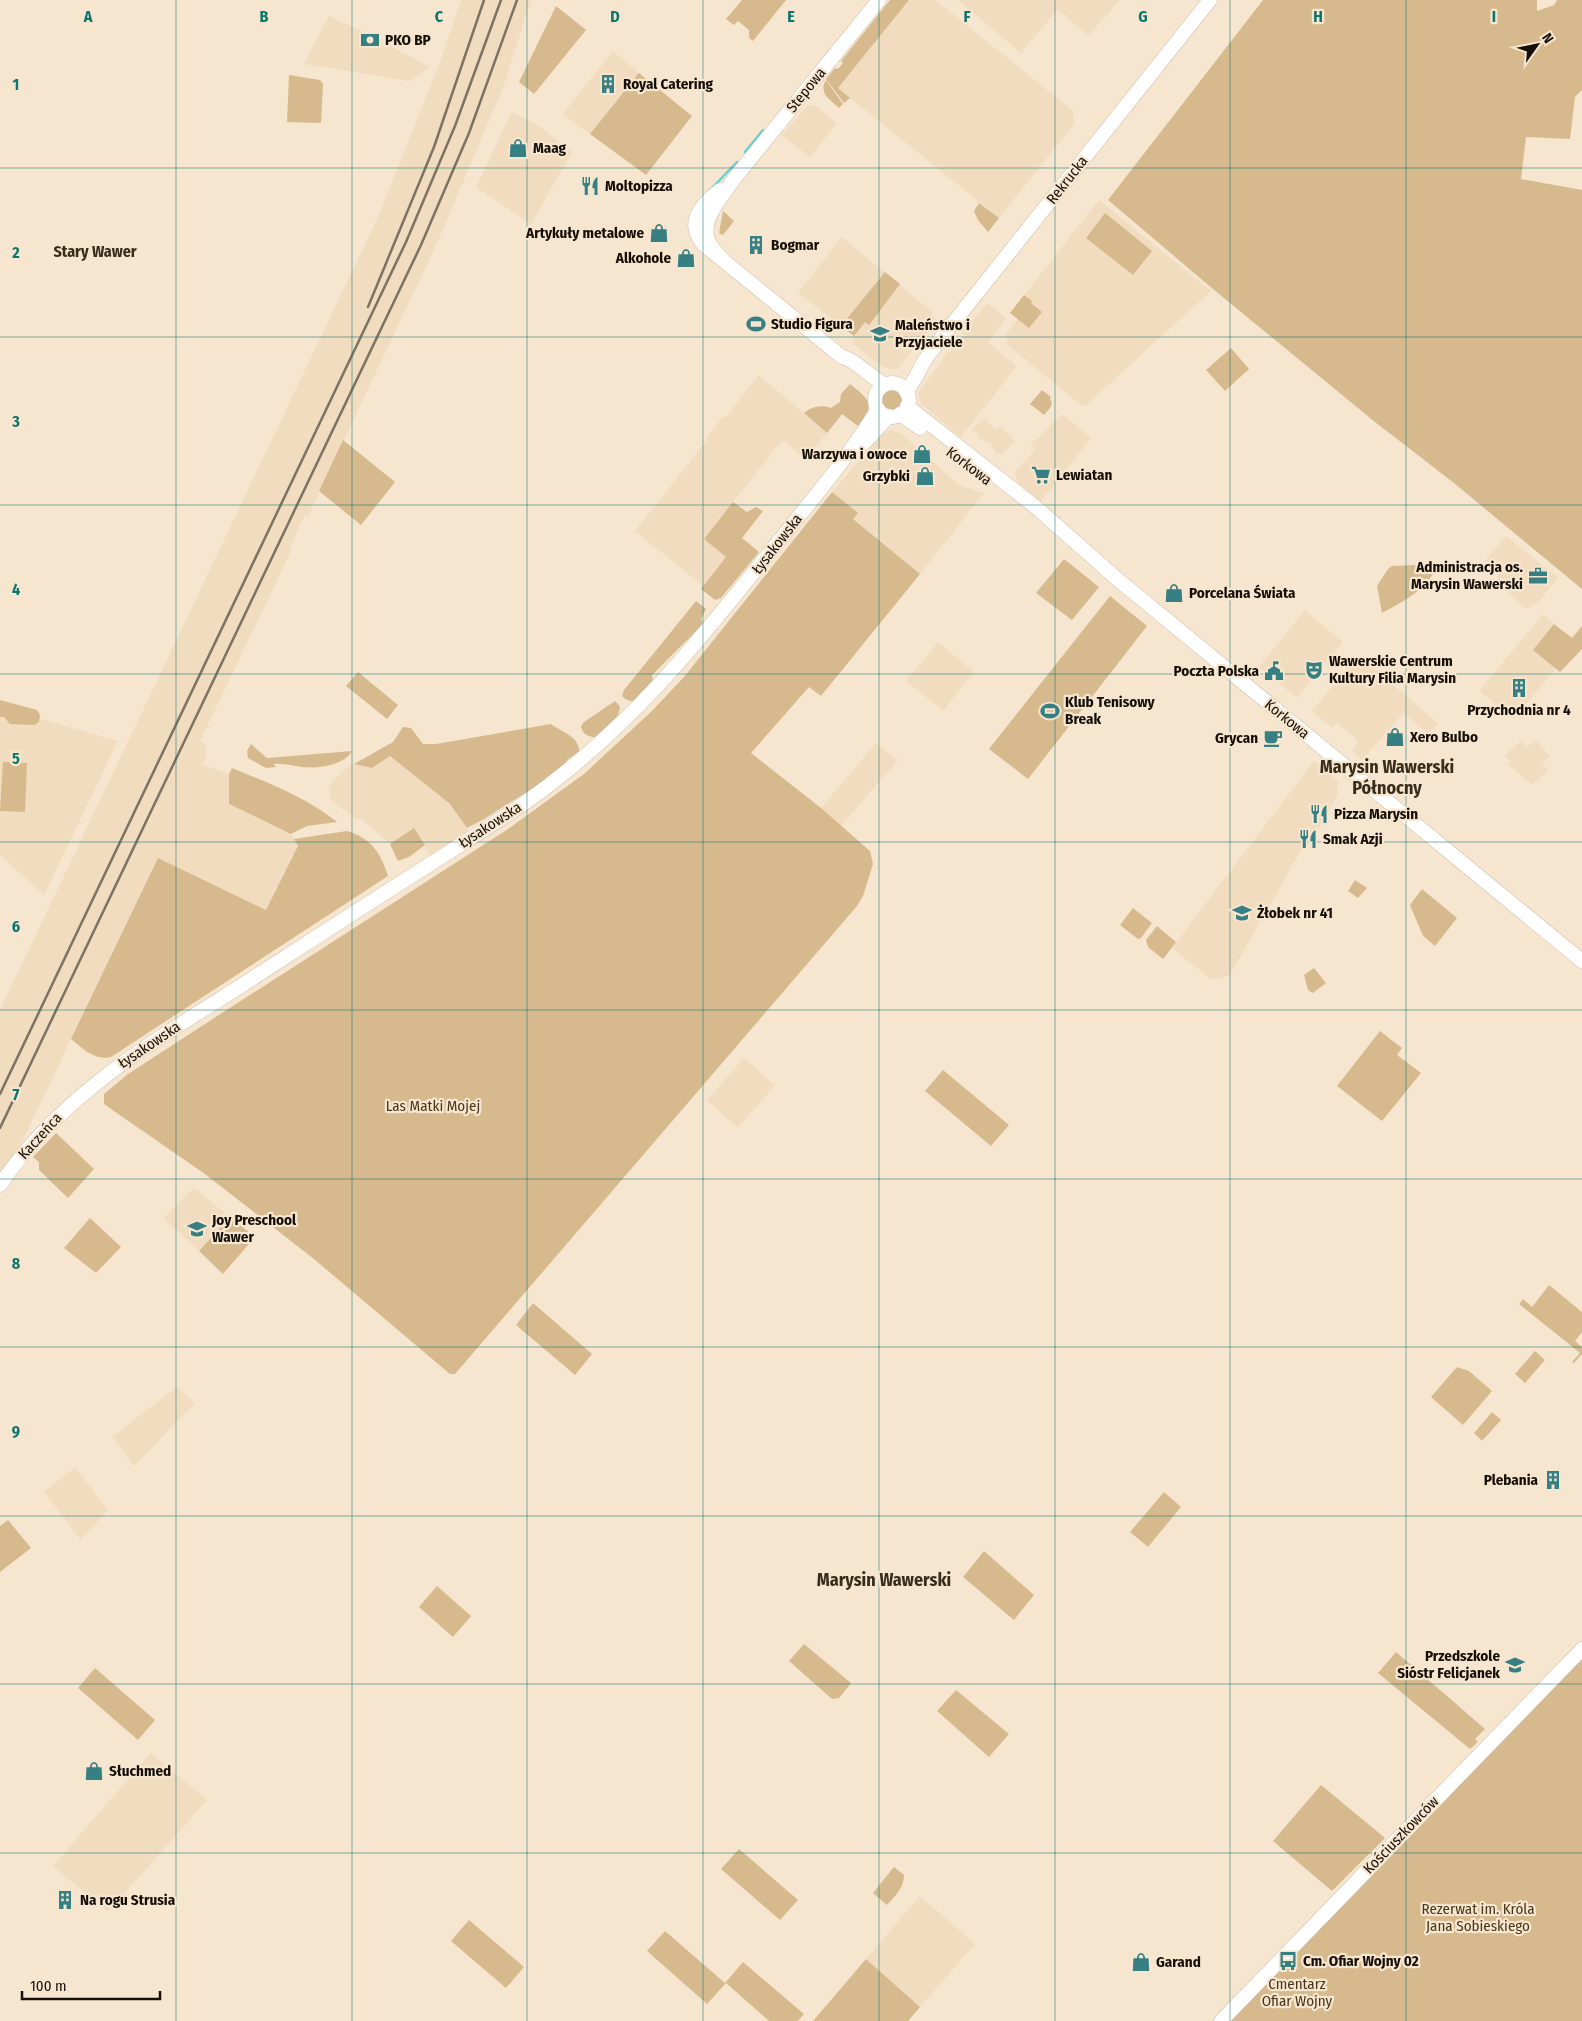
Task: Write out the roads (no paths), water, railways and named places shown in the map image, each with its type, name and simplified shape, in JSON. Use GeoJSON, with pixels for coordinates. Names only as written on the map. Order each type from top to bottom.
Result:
{"type":"FeatureCollection","features":[{"type":"Feature","properties":{"kind":"street","name":"Stepowa"},"geometry":{"type":"LineString","coordinates":[[701,228],[696,217],[699,210],[734,179],[879,0]]}},
{"type":"Feature","properties":{"kind":"street","name":"Rekrucka"},"geometry":{"type":"LineString","coordinates":[[890,408],[879,389],[896,387],[916,377],[924,361],[1210,0]]}},
{"type":"Feature","properties":{"kind":"street","name":"Korkowa"},"geometry":{"type":"LineString","coordinates":[[701,228],[703,244],[842,357],[847,358],[870,376],[896,387]]}},
{"type":"Feature","properties":{"kind":"street","name":"Korkowa"},"geometry":{"type":"LineString","coordinates":[[842,357],[844,365],[890,408],[1086,552],[1582,961]]}},
{"type":"Feature","properties":{"kind":"street"},"geometry":{"type":"LineString","coordinates":[[890,408],[908,399],[896,387]]}},
{"type":"Feature","properties":{"kind":"street","name":"Łysakowska"},"geometry":{"type":"LineString","coordinates":[[86,1092],[137,1052],[525,802],[592,751],[643,702],[690,652],[826,482],[890,408]]}},
{"type":"Feature","properties":{"kind":"street","name":"Kaczeńca"},"geometry":{"type":"LineString","coordinates":[[0,1185],[43,1130],[86,1092]]}},
{"type":"Feature","properties":{"kind":"street","name":"Kościuszkowców"},"geometry":{"type":"LineString","coordinates":[[1221,2021],[1582,1648]]}},
{"type":"Feature","properties":{"kind":"waterway"},"geometry":{"type":"LineString","coordinates":[[745,152],[763,130]]}},
{"type":"Feature","properties":{"kind":"waterway"},"geometry":{"type":"LineString","coordinates":[[713,187],[737,162]]}},
{"type":"Feature","properties":{"kind":"railway"},"geometry":{"type":"LineString","coordinates":[[368,307],[434,147],[484,0]]}},
{"type":"Feature","properties":{"kind":"railway"},"geometry":{"type":"LineString","coordinates":[[0,1094],[406,242],[455,126],[501,0]]}},
{"type":"Feature","properties":{"kind":"railway"},"geometry":{"type":"LineString","coordinates":[[0,1128],[421,245],[469,133],[517,0]]}},
{"type":"Feature","properties":{"kind":"place","name":"PKO BP"},"geometry":{"type":"Point","coordinates":[370,40]}},
{"type":"Feature","properties":{"kind":"place","name":"Royal Catering"},"geometry":{"type":"Point","coordinates":[608,84]}},
{"type":"Feature","properties":{"kind":"place","name":"Maag"},"geometry":{"type":"Point","coordinates":[518,148]}},
{"type":"Feature","properties":{"kind":"place","name":"Moltopizza"},"geometry":{"type":"Point","coordinates":[590,186]}},
{"type":"Feature","properties":{"kind":"place","name":"Artykuły metalowe"},"geometry":{"type":"Point","coordinates":[659,233]}},
{"type":"Feature","properties":{"kind":"place","name":"Bogmar"},"geometry":{"type":"Point","coordinates":[756,245]}},
{"type":"Feature","properties":{"kind":"place","name":"Alkohole"},"geometry":{"type":"Point","coordinates":[686,258]}},
{"type":"Feature","properties":{"kind":"place","name":"Studio Figura"},"geometry":{"type":"Point","coordinates":[756,324]}},
{"type":"Feature","properties":{"kind":"place","name":"Maleństwo i Przyjaciele"},"geometry":{"type":"Point","coordinates":[880,334]}},
{"type":"Feature","properties":{"kind":"place","name":"Warzywa i owoce"},"geometry":{"type":"Point","coordinates":[922,454]}},
{"type":"Feature","properties":{"kind":"place","name":"Lewiatan"},"geometry":{"type":"Point","coordinates":[1041,475]}},
{"type":"Feature","properties":{"kind":"place","name":"Grzybki"},"geometry":{"type":"Point","coordinates":[925,476]}},
{"type":"Feature","properties":{"kind":"place","name":"Administracja os. Marysin Wawerski"},"geometry":{"type":"Point","coordinates":[1538,576]}},
{"type":"Feature","properties":{"kind":"place","name":"Porcelana Świata"},"geometry":{"type":"Point","coordinates":[1174,593]}},
{"type":"Feature","properties":{"kind":"place","name":"Wawerskie Centrum Kultury Filia Marysin"},"geometry":{"type":"Point","coordinates":[1314,670]}},
{"type":"Feature","properties":{"kind":"place","name":"Poczta Polska"},"geometry":{"type":"Point","coordinates":[1274,671]}},
{"type":"Feature","properties":{"kind":"place","name":"Przychodnia nr 4"},"geometry":{"type":"Point","coordinates":[1519,688]}},
{"type":"Feature","properties":{"kind":"place","name":"Klub Tenisowy Break"},"geometry":{"type":"Point","coordinates":[1050,711]}},
{"type":"Feature","properties":{"kind":"place","name":"Xero Bulbo"},"geometry":{"type":"Point","coordinates":[1395,737]}},
{"type":"Feature","properties":{"kind":"place","name":"Grycan"},"geometry":{"type":"Point","coordinates":[1273,738]}},
{"type":"Feature","properties":{"kind":"place","name":"Pizza Marysin"},"geometry":{"type":"Point","coordinates":[1319,814]}},
{"type":"Feature","properties":{"kind":"place","name":"Smak Azji"},"geometry":{"type":"Point","coordinates":[1308,839]}},
{"type":"Feature","properties":{"kind":"place","name":"Żłobek nr 41"},"geometry":{"type":"Point","coordinates":[1242,913]}},
{"type":"Feature","properties":{"kind":"place","name":"Joy Preschool Wawer"},"geometry":{"type":"Point","coordinates":[197,1229]}},
{"type":"Feature","properties":{"kind":"place","name":"Plebania"},"geometry":{"type":"Point","coordinates":[1553,1480]}},
{"type":"Feature","properties":{"kind":"place","name":"Przedszkole Sióstr Felicjanek"},"geometry":{"type":"Point","coordinates":[1515,1665]}},
{"type":"Feature","properties":{"kind":"place","name":"Słuchmed"},"geometry":{"type":"Point","coordinates":[94,1771]}},
{"type":"Feature","properties":{"kind":"place","name":"Na rogu Strusia"},"geometry":{"type":"Point","coordinates":[65,1900]}},
{"type":"Feature","properties":{"kind":"place","name":"Cm. Ofiar Wojny 02"},"geometry":{"type":"Point","coordinates":[1288,1961]}},
{"type":"Feature","properties":{"kind":"place","name":"Garand"},"geometry":{"type":"Point","coordinates":[1141,1962]}},
{"type":"Feature","properties":{"kind":"district","name":"Stary Wawer"},"geometry":{"type":"Point","coordinates":[95,251]}},
{"type":"Feature","properties":{"kind":"district","name":"Marysin Wawerski Północny"},"geometry":{"type":"Point","coordinates":[1387,778]}},
{"type":"Feature","properties":{"kind":"district","name":"Marysin Wawerski"},"geometry":{"type":"Point","coordinates":[884,1580]}},
{"type":"Feature","properties":{"kind":"park label","name":"Las Matki Mojej"},"geometry":{"type":"Point","coordinates":[433,1106]}},
{"type":"Feature","properties":{"kind":"park label","name":"Rezerwat im. Króla Jana Sobieskiego"},"geometry":{"type":"Point","coordinates":[1478,1918]}},
{"type":"Feature","properties":{"kind":"park label","name":"Cmentarz Ofiar Wojny"},"geometry":{"type":"Point","coordinates":[1297,1992]}}]}
